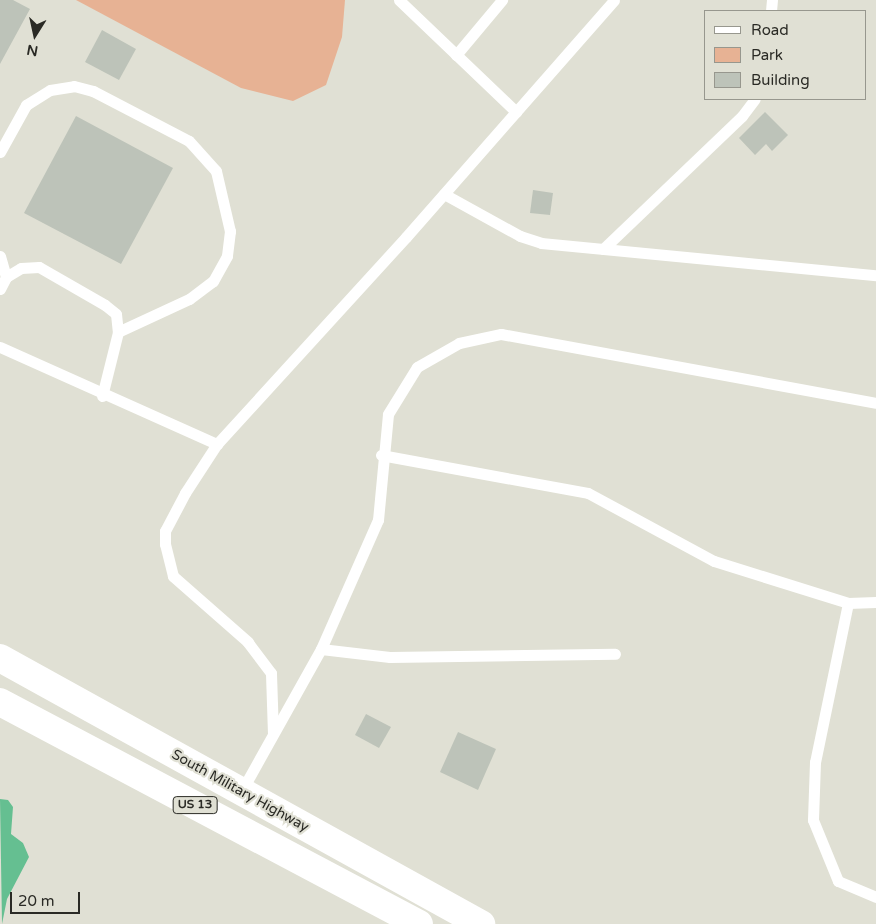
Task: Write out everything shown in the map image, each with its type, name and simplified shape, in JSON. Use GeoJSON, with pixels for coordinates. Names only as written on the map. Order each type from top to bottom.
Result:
{"type":"FeatureCollection","features":[{"type":"Feature","properties":{"kind":"main road","name":"South Military Highway"},"geometry":{"type":"LineString","coordinates":[[0,658],[481,924]]}},
{"type":"Feature","properties":{"kind":"main road","name":"US 13"},"geometry":{"type":"LineString","coordinates":[[0,702],[419,924]]}},
{"type":"Feature","properties":{"kind":"lane"},"geometry":{"type":"LineString","coordinates":[[399,0],[516,112]]}},
{"type":"Feature","properties":{"kind":"lane"},"geometry":{"type":"LineString","coordinates":[[456,54],[502,0]]}},
{"type":"Feature","properties":{"kind":"lane"},"geometry":{"type":"LineString","coordinates":[[273,734],[271,673],[248,642],[173,576],[165,544],[165,531],[185,493],[217,444],[444,194],[614,0]]}},
{"type":"Feature","properties":{"kind":"lane"},"geometry":{"type":"LineString","coordinates":[[0,152],[26,105],[50,90],[74,86],[93,91],[189,141],[216,171],[230,232],[227,256],[213,281],[189,299],[118,332]]}},
{"type":"Feature","properties":{"kind":"lane"},"geometry":{"type":"LineString","coordinates":[[604,249],[742,116],[754,100]]}},
{"type":"Feature","properties":{"kind":"lane"},"geometry":{"type":"LineString","coordinates":[[444,194],[520,236],[541,243],[876,275]]}},
{"type":"Feature","properties":{"kind":"lane"},"geometry":{"type":"LineString","coordinates":[[0,256],[6,277]]}},
{"type":"Feature","properties":{"kind":"lane"},"geometry":{"type":"LineString","coordinates":[[0,288],[6,277],[21,268],[39,267],[105,304],[116,314],[118,332],[102,396]]}},
{"type":"Feature","properties":{"kind":"lane"},"geometry":{"type":"LineString","coordinates":[[241,792],[320,649],[378,520],[381,455],[388,414],[417,367],[458,343],[501,334],[703,368],[876,403]]}},
{"type":"Feature","properties":{"kind":"lane"},"geometry":{"type":"LineString","coordinates":[[0,347],[102,396],[217,444]]}},
{"type":"Feature","properties":{"kind":"lane"},"geometry":{"type":"LineString","coordinates":[[381,455],[588,493],[714,561],[848,602],[876,602]]}},
{"type":"Feature","properties":{"kind":"lane"},"geometry":{"type":"LineString","coordinates":[[848,602],[814,762],[813,820],[838,881],[876,897]]}},
{"type":"Feature","properties":{"kind":"lane"},"geometry":{"type":"LineString","coordinates":[[320,649],[390,657],[615,654]]}},
{"type":"Feature","properties":{"kind":"green space"},"geometry":{"type":"Polygon","coordinates":[[[76,0],[345,0],[342,37],[326,85],[293,101],[241,88],[76,0]]]}},
{"type":"Feature","properties":{"kind":"shaded area"},"geometry":{"type":"Polygon","coordinates":[[[0,799],[8,800],[13,807],[11,834],[23,843],[29,857],[7,899],[2,924],[0,799]]]}},
{"type":"Feature","properties":{"kind":"building"},"geometry":{"type":"Polygon","coordinates":[[[0,0],[13,0],[30,9],[0,64],[0,0]]]}},
{"type":"Feature","properties":{"kind":"building"},"geometry":{"type":"Polygon","coordinates":[[[102,30],[136,49],[119,80],[85,62],[102,30]]]}},
{"type":"Feature","properties":{"kind":"building"},"geometry":{"type":"Polygon","coordinates":[[[765,112],[788,135],[772,151],[766,144],[755,155],[739,138],[765,112]]]}},
{"type":"Feature","properties":{"kind":"building"},"geometry":{"type":"Polygon","coordinates":[[[76,116],[173,168],[121,264],[24,213],[76,116]]]}},
{"type":"Feature","properties":{"kind":"building"},"geometry":{"type":"Polygon","coordinates":[[[533,190],[553,193],[550,215],[530,213],[533,190]]]}},
{"type":"Feature","properties":{"kind":"building"},"geometry":{"type":"Polygon","coordinates":[[[366,714],[391,727],[379,748],[355,735],[366,714]]]}},
{"type":"Feature","properties":{"kind":"building"},"geometry":{"type":"Polygon","coordinates":[[[458,732],[496,749],[478,790],[440,772],[458,732]]]}}]}
